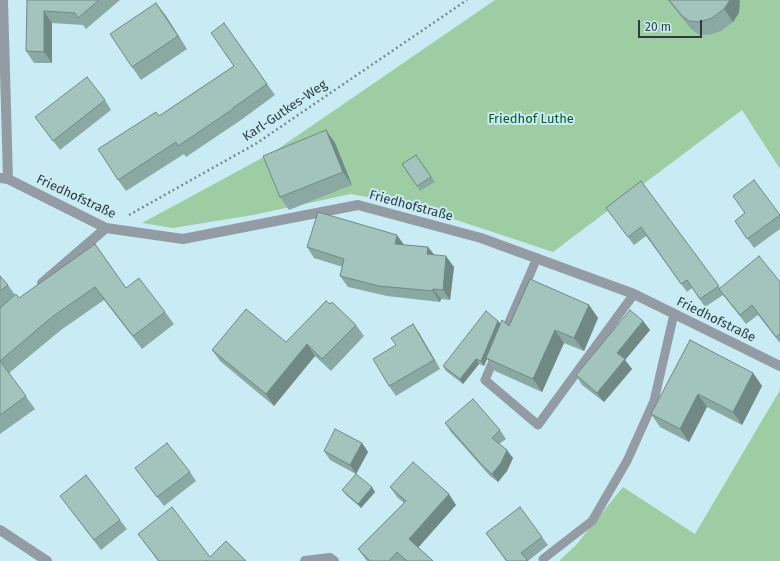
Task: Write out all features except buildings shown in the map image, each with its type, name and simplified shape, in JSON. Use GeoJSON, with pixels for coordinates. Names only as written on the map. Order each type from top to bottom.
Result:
{"type":"FeatureCollection","features":[{"type":"Feature","properties":{"kind":"street"},"geometry":{"type":"LineString","coordinates":[[4,0],[4,178]]}},
{"type":"Feature","properties":{"kind":"street","name":"Friedhofstraße"},"geometry":{"type":"LineString","coordinates":[[4,178],[106,228],[183,239],[358,205],[481,238],[634,294],[780,366]]}},
{"type":"Feature","properties":{"kind":"street"},"geometry":{"type":"LineString","coordinates":[[35,289],[106,228]]}},
{"type":"Feature","properties":{"kind":"street"},"geometry":{"type":"LineString","coordinates":[[0,530],[47,561]]}},
{"type":"Feature","properties":{"kind":"street"},"geometry":{"type":"LineString","coordinates":[[305,561],[330,558],[334,561]]}},
{"type":"Feature","properties":{"kind":"lane"},"geometry":{"type":"LineString","coordinates":[[537,258],[485,380],[538,425],[634,294]]}},
{"type":"Feature","properties":{"kind":"lane"},"geometry":{"type":"LineString","coordinates":[[543,559],[592,521],[627,461],[654,400],[674,314]]}},
{"type":"Feature","properties":{"kind":"path","name":"Karl-Gutkes-Weg"},"geometry":{"type":"LineString","coordinates":[[106,228],[257,143],[467,0]]}},
{"type":"Feature","properties":{"kind":"green space","name":"Friedhof Luthe"},"geometry":{"type":"Polygon","coordinates":[[[495,0],[780,0],[780,169],[742,110],[553,252],[414,206],[351,194],[253,215],[173,228],[142,223],[275,151],[495,0]]]}},
{"type":"Feature","properties":{"kind":"green space"},"geometry":{"type":"Polygon","coordinates":[[[780,390],[780,561],[559,561],[576,545],[623,487],[695,534],[780,390]]]}}]}
